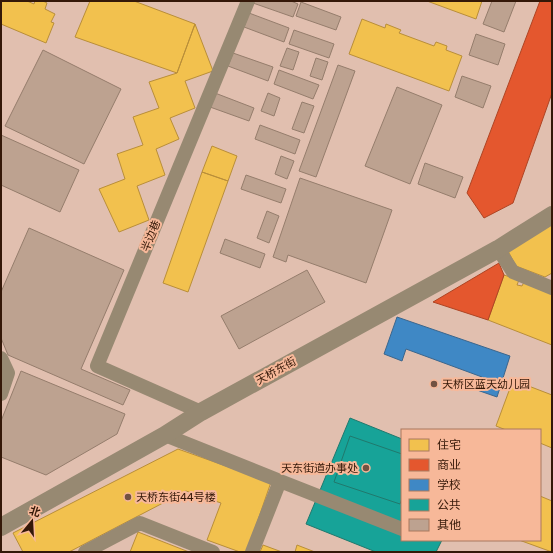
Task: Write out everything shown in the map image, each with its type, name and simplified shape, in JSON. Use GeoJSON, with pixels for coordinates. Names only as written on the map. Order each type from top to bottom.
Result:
{"type":"FeatureCollection","features":[{"type":"Feature","properties":{"kind":"street","name":"半边巷"},"geometry":{"type":"LineString","coordinates":[[201,412],[97,366],[248,1]]}},
{"type":"Feature","properties":{"kind":"street","name":"天桥东街"},"geometry":{"type":"LineString","coordinates":[[1,527],[165,435],[201,412],[498,249],[552,215]]}},
{"type":"Feature","properties":{"kind":"street"},"geometry":{"type":"LineString","coordinates":[[498,249],[514,272],[549,284]]}},
{"type":"Feature","properties":{"kind":"street"},"geometry":{"type":"LineString","coordinates":[[1,358],[8,373],[1,394]]}},
{"type":"Feature","properties":{"kind":"street"},"geometry":{"type":"LineString","coordinates":[[165,435],[401,529]]}},
{"type":"Feature","properties":{"kind":"street"},"geometry":{"type":"LineString","coordinates":[[252,552],[280,481]]}},
{"type":"Feature","properties":{"kind":"street"},"geometry":{"type":"LineString","coordinates":[[85,552],[140,523],[213,552]]}},
{"type":"Feature","properties":{"kind":"building: 住宅"},"geometry":{"type":"Polygon","coordinates":[[[1,1],[27,1],[34,4],[35,1],[43,1],[47,3],[45,9],[55,14],[51,22],[54,23],[46,43],[1,24],[1,1]]]}},
{"type":"Feature","properties":{"kind":"building: 住宅"},"geometry":{"type":"Polygon","coordinates":[[[90,1],[134,1],[195,24],[177,73],[75,37],[90,1]]]}},
{"type":"Feature","properties":{"kind":"building: 住宅"},"geometry":{"type":"Polygon","coordinates":[[[427,1],[482,1],[476,19],[427,1]]]}},
{"type":"Feature","properties":{"kind":"building: 住宅"},"geometry":{"type":"Polygon","coordinates":[[[362,19],[385,28],[386,24],[401,30],[399,33],[434,46],[436,42],[447,46],[446,50],[462,56],[449,91],[349,54],[362,19]]]}},
{"type":"Feature","properties":{"kind":"building: 住宅"},"geometry":{"type":"Polygon","coordinates":[[[195,24],[213,71],[185,81],[195,108],[170,118],[179,139],[156,149],[165,175],[137,186],[149,220],[119,232],[99,189],[125,179],[117,154],[143,145],[133,117],[159,108],[149,82],[177,73],[195,24]]]}},
{"type":"Feature","properties":{"kind":"building: 住宅"},"geometry":{"type":"Polygon","coordinates":[[[212,146],[237,156],[228,181],[202,172],[212,146]]]}},
{"type":"Feature","properties":{"kind":"building: 住宅"},"geometry":{"type":"Polygon","coordinates":[[[202,172],[228,181],[188,292],[163,283],[202,172]]]}},
{"type":"Feature","properties":{"kind":"building: 住宅"},"geometry":{"type":"Polygon","coordinates":[[[552,224],[552,273],[545,277],[516,266],[508,251],[552,224]]]}},
{"type":"Feature","properties":{"kind":"building: 住宅"},"geometry":{"type":"Polygon","coordinates":[[[504,275],[519,280],[517,285],[522,286],[524,282],[552,293],[552,345],[488,320],[504,275]]]}},
{"type":"Feature","properties":{"kind":"building: 住宅"},"geometry":{"type":"Polygon","coordinates":[[[513,380],[552,395],[552,448],[541,443],[541,429],[504,429],[496,426],[513,380]]]}},
{"type":"Feature","properties":{"kind":"building: 住宅","name":"天桥东街44号楼"},"geometry":{"type":"Polygon","coordinates":[[[178,449],[271,482],[247,552],[240,552],[207,540],[221,503],[186,491],[69,552],[23,552],[13,533],[178,449]]]}},
{"type":"Feature","properties":{"kind":"building: 住宅"},"geometry":{"type":"Polygon","coordinates":[[[541,496],[552,501],[552,552],[522,541],[541,541],[541,496]]]}},
{"type":"Feature","properties":{"kind":"building: 住宅"},"geometry":{"type":"Polygon","coordinates":[[[138,532],[189,552],[130,552],[138,532]]]}},
{"type":"Feature","properties":{"kind":"building: 住宅"},"geometry":{"type":"Polygon","coordinates":[[[263,545],[282,552],[260,552],[263,545]]]}},
{"type":"Feature","properties":{"kind":"building: 住宅"},"geometry":{"type":"Polygon","coordinates":[[[297,545],[315,552],[295,552],[297,545]]]}},
{"type":"Feature","properties":{"kind":"building: 商业"},"geometry":{"type":"Polygon","coordinates":[[[540,1],[552,1],[552,93],[513,203],[484,218],[467,193],[540,1]]]}},
{"type":"Feature","properties":{"kind":"building: 商业"},"geometry":{"type":"Polygon","coordinates":[[[499,263],[504,275],[488,320],[433,302],[499,263]]]}},
{"type":"Feature","properties":{"kind":"building: 学校"},"geometry":{"type":"Polygon","coordinates":[[[397,317],[510,356],[497,397],[477,390],[482,377],[406,349],[402,361],[384,354],[397,317]]]}},
{"type":"Feature","properties":{"kind":"building: 公共","name":"天东街道办事处"},"geometry":{"type":"Polygon","coordinates":[[[350,418],[401,439],[401,541],[442,541],[436,552],[376,552],[306,524],[350,418]]]}},
{"type":"Feature","properties":{"kind":"building: 公共"},"geometry":{"type":"Polygon","coordinates":[[[350,436],[401,454],[400,504],[334,482],[350,436]]]}},
{"type":"Feature","properties":{"kind":"building: 其他"},"geometry":{"type":"Polygon","coordinates":[[[254,1],[291,1],[298,4],[293,17],[253,3],[254,1]]]}},
{"type":"Feature","properties":{"kind":"building: 其他"},"geometry":{"type":"Polygon","coordinates":[[[492,1],[516,1],[504,32],[483,24],[492,1]]]}},
{"type":"Feature","properties":{"kind":"building: 其他"},"geometry":{"type":"Polygon","coordinates":[[[301,2],[341,17],[336,30],[296,16],[301,2]]]}},
{"type":"Feature","properties":{"kind":"building: 其他"},"geometry":{"type":"Polygon","coordinates":[[[249,13],[289,28],[284,42],[244,27],[249,13]]]}},
{"type":"Feature","properties":{"kind":"building: 其他"},"geometry":{"type":"Polygon","coordinates":[[[294,30],[334,44],[329,58],[289,44],[294,30]]]}},
{"type":"Feature","properties":{"kind":"building: 其他"},"geometry":{"type":"Polygon","coordinates":[[[476,34],[505,44],[498,65],[469,55],[476,34]]]}},
{"type":"Feature","properties":{"kind":"building: 其他"},"geometry":{"type":"Polygon","coordinates":[[[287,48],[299,52],[293,70],[280,66],[287,48]]]}},
{"type":"Feature","properties":{"kind":"building: 其他"},"geometry":{"type":"Polygon","coordinates":[[[43,50],[121,89],[84,164],[5,126],[43,50]]]}},
{"type":"Feature","properties":{"kind":"building: 其他"},"geometry":{"type":"Polygon","coordinates":[[[233,53],[273,67],[268,81],[228,66],[233,53]]]}},
{"type":"Feature","properties":{"kind":"building: 其他"},"geometry":{"type":"Polygon","coordinates":[[[316,58],[328,62],[322,80],[310,76],[316,58]]]}},
{"type":"Feature","properties":{"kind":"building: 其他"},"geometry":{"type":"Polygon","coordinates":[[[338,65],[355,71],[316,177],[299,171],[338,65]]]}},
{"type":"Feature","properties":{"kind":"building: 其他"},"geometry":{"type":"Polygon","coordinates":[[[279,70],[319,85],[313,99],[274,84],[279,70]]]}},
{"type":"Feature","properties":{"kind":"building: 其他"},"geometry":{"type":"Polygon","coordinates":[[[462,76],[491,86],[483,108],[455,97],[462,76]]]}},
{"type":"Feature","properties":{"kind":"building: 其他"},"geometry":{"type":"Polygon","coordinates":[[[397,87],[442,105],[410,184],[365,166],[397,87]]]}},
{"type":"Feature","properties":{"kind":"building: 其他"},"geometry":{"type":"Polygon","coordinates":[[[215,93],[254,108],[249,121],[210,107],[215,93]]]}},
{"type":"Feature","properties":{"kind":"building: 其他"},"geometry":{"type":"Polygon","coordinates":[[[268,93],[280,98],[274,116],[261,111],[268,93]]]}},
{"type":"Feature","properties":{"kind":"building: 其他"},"geometry":{"type":"Polygon","coordinates":[[[302,102],[314,106],[304,133],[292,129],[302,102]]]}},
{"type":"Feature","properties":{"kind":"building: 其他"},"geometry":{"type":"Polygon","coordinates":[[[260,125],[300,140],[295,154],[255,139],[260,125]]]}},
{"type":"Feature","properties":{"kind":"building: 其他"},"geometry":{"type":"Polygon","coordinates":[[[1,135],[79,170],[60,212],[1,185],[1,135]]]}},
{"type":"Feature","properties":{"kind":"building: 其他"},"geometry":{"type":"Polygon","coordinates":[[[281,156],[294,161],[287,179],[275,174],[281,156]]]}},
{"type":"Feature","properties":{"kind":"building: 其他"},"geometry":{"type":"Polygon","coordinates":[[[425,163],[463,177],[455,198],[418,184],[425,163]]]}},
{"type":"Feature","properties":{"kind":"building: 其他"},"geometry":{"type":"Polygon","coordinates":[[[246,175],[286,189],[281,203],[241,189],[246,175]]]}},
{"type":"Feature","properties":{"kind":"building: 其他"},"geometry":{"type":"Polygon","coordinates":[[[300,178],[392,210],[366,283],[288,255],[286,262],[273,257],[300,178]]]}},
{"type":"Feature","properties":{"kind":"building: 其他"},"geometry":{"type":"Polygon","coordinates":[[[267,211],[279,216],[269,243],[257,238],[267,211]]]}},
{"type":"Feature","properties":{"kind":"building: 其他"},"geometry":{"type":"Polygon","coordinates":[[[29,228],[124,270],[81,369],[130,390],[123,405],[8,355],[1,338],[1,292],[29,228]]]}},
{"type":"Feature","properties":{"kind":"building: 其他"},"geometry":{"type":"Polygon","coordinates":[[[225,239],[265,254],[260,268],[220,253],[225,239]]]}},
{"type":"Feature","properties":{"kind":"building: 其他"},"geometry":{"type":"Polygon","coordinates":[[[307,270],[325,302],[239,349],[221,316],[307,270]]]}},
{"type":"Feature","properties":{"kind":"building: 其他"},"geometry":{"type":"Polygon","coordinates":[[[21,371],[125,414],[117,434],[46,475],[1,457],[1,421],[21,371]]]}},
{"type":"Feature","properties":{"kind":"place","name":"天桥区蓝天幼儿园"},"geometry":{"type":"Point","coordinates":[434,384]}},
{"type":"Feature","properties":{"kind":"place","name":"天东街道办事处"},"geometry":{"type":"Point","coordinates":[366,468]}},
{"type":"Feature","properties":{"kind":"place","name":"天桥东街44号楼"},"geometry":{"type":"Point","coordinates":[128,497]}}]}
